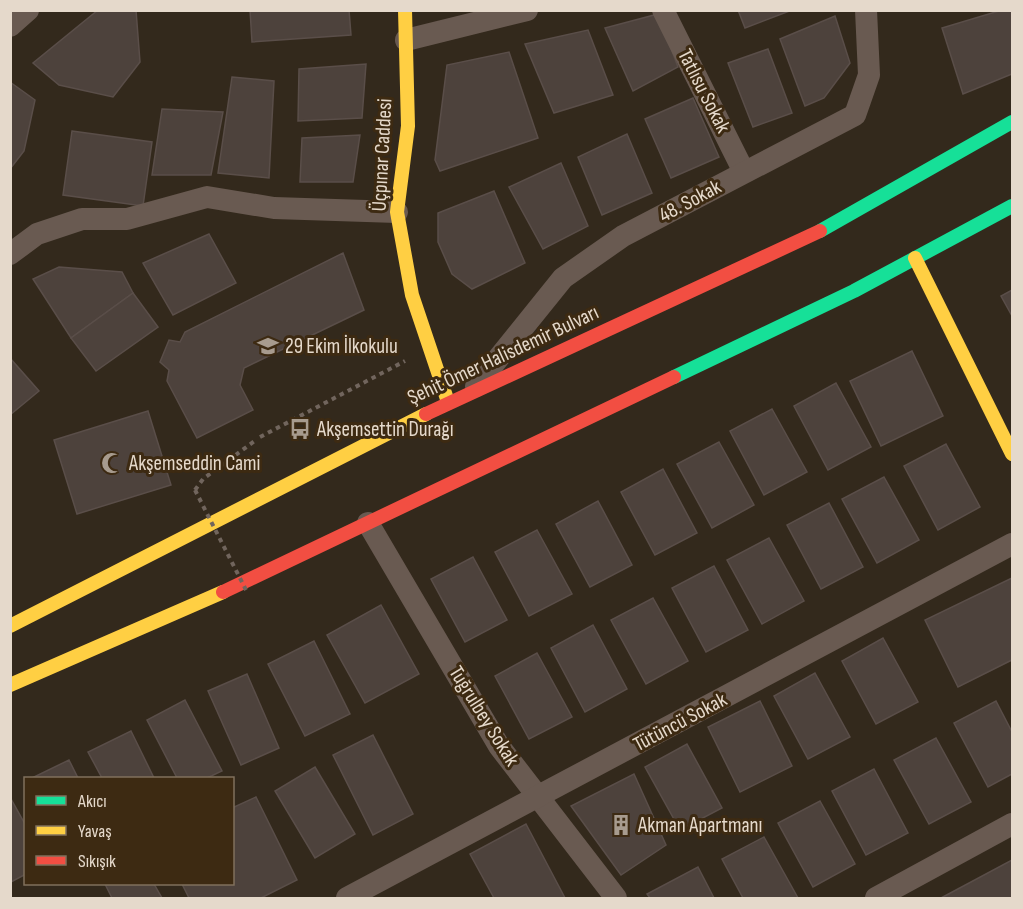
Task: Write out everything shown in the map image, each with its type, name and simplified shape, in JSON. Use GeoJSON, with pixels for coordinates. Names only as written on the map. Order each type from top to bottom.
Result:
{"type":"FeatureCollection","features":[{"type":"Feature","properties":{"kind":"main road","name":"Üçpınar Caddesi"},"geometry":{"type":"LineString","coordinates":[[405,10],[408,126],[397,212],[412,295],[447,402]]}},
{"type":"Feature","properties":{"kind":"main road","name":"Şehit Ömer Halisdemir Bulvarı"},"geometry":{"type":"LineString","coordinates":[[10,626],[447,402],[812,237],[1012,122]]}},
{"type":"Feature","properties":{"kind":"main road"},"geometry":{"type":"LineString","coordinates":[[10,685],[201,603],[843,296],[1012,206]]}},
{"type":"Feature","properties":{"kind":"main road"},"geometry":{"type":"LineString","coordinates":[[915,258],[1012,454]]}},
{"type":"Feature","properties":{"kind":"street"},"geometry":{"type":"LineString","coordinates":[[10,26],[28,10]]}},
{"type":"Feature","properties":{"kind":"street"},"geometry":{"type":"LineString","coordinates":[[406,40],[527,10]]}},
{"type":"Feature","properties":{"kind":"street","name":"Tatlısu Sokak"},"geometry":{"type":"LineString","coordinates":[[663,10],[744,172]]}},
{"type":"Feature","properties":{"kind":"street","name":"48. Sokak"},"geometry":{"type":"LineString","coordinates":[[473,390],[562,278],[623,237],[855,115],[869,75],[866,10]]}},
{"type":"Feature","properties":{"kind":"street"},"geometry":{"type":"LineString","coordinates":[[10,254],[37,234],[82,219],[127,219],[207,197],[274,208],[397,212]]}},
{"type":"Feature","properties":{"kind":"street","name":"Tuğrulbey Sokak"},"geometry":{"type":"LineString","coordinates":[[368,523],[499,746],[616,898]]}},
{"type":"Feature","properties":{"kind":"street","name":"Tütüncü Sokak"},"geometry":{"type":"LineString","coordinates":[[347,898],[539,798],[1012,544]]}},
{"type":"Feature","properties":{"kind":"street"},"geometry":{"type":"LineString","coordinates":[[876,898],[1012,824]]}},
{"type":"Feature","properties":{"kind":"path"},"geometry":{"type":"LineString","coordinates":[[246,590],[195,490],[203,479],[258,438],[430,348]]}},
{"type":"Feature","properties":{"kind":"building"},"geometry":{"type":"Polygon","coordinates":[[[98,10],[136,10],[140,62],[113,97],[59,85],[33,63],[98,10]]]}},
{"type":"Feature","properties":{"kind":"building"},"geometry":{"type":"Polygon","coordinates":[[[250,10],[349,10],[351,35],[252,42],[250,10]]]}},
{"type":"Feature","properties":{"kind":"building"},"geometry":{"type":"Polygon","coordinates":[[[738,10],[792,10],[745,28],[738,10]]]}},
{"type":"Feature","properties":{"kind":"building"},"geometry":{"type":"Polygon","coordinates":[[[1002,10],[1012,10],[1012,74],[963,94],[942,28],[1002,10]]]}},
{"type":"Feature","properties":{"kind":"building"},"geometry":{"type":"Polygon","coordinates":[[[658,14],[678,67],[633,91],[605,28],[658,14]]]}},
{"type":"Feature","properties":{"kind":"building"},"geometry":{"type":"Polygon","coordinates":[[[835,16],[850,63],[824,98],[805,106],[780,39],[835,16]]]}},
{"type":"Feature","properties":{"kind":"building"},"geometry":{"type":"Polygon","coordinates":[[[588,30],[613,95],[554,113],[525,44],[588,30]]]}},
{"type":"Feature","properties":{"kind":"building"},"geometry":{"type":"Polygon","coordinates":[[[768,49],[792,113],[753,127],[728,63],[768,49]]]}},
{"type":"Feature","properties":{"kind":"building"},"geometry":{"type":"Polygon","coordinates":[[[509,52],[538,138],[440,171],[435,160],[447,65],[509,52]]]}},
{"type":"Feature","properties":{"kind":"building"},"geometry":{"type":"Polygon","coordinates":[[[366,64],[362,118],[298,121],[299,69],[366,64]]]}},
{"type":"Feature","properties":{"kind":"building"},"geometry":{"type":"Polygon","coordinates":[[[232,77],[274,81],[269,178],[218,173],[232,77]]]}},
{"type":"Feature","properties":{"kind":"building"},"geometry":{"type":"Polygon","coordinates":[[[10,82],[35,100],[24,151],[10,169],[10,82]]]}},
{"type":"Feature","properties":{"kind":"building"},"geometry":{"type":"Polygon","coordinates":[[[693,98],[719,157],[671,178],[645,119],[693,98]]]}},
{"type":"Feature","properties":{"kind":"building"},"geometry":{"type":"Polygon","coordinates":[[[162,109],[223,112],[211,175],[152,175],[162,109]]]}},
{"type":"Feature","properties":{"kind":"building"},"geometry":{"type":"Polygon","coordinates":[[[72,131],[152,142],[143,206],[63,195],[72,131]]]}},
{"type":"Feature","properties":{"kind":"building"},"geometry":{"type":"Polygon","coordinates":[[[627,134],[652,193],[602,215],[578,157],[627,134]]]}},
{"type":"Feature","properties":{"kind":"building"},"geometry":{"type":"Polygon","coordinates":[[[360,135],[353,182],[300,182],[302,138],[360,135]]]}},
{"type":"Feature","properties":{"kind":"building"},"geometry":{"type":"Polygon","coordinates":[[[561,163],[588,226],[543,249],[509,187],[561,163]]]}},
{"type":"Feature","properties":{"kind":"building"},"geometry":{"type":"Polygon","coordinates":[[[494,191],[525,263],[472,289],[452,274],[438,242],[438,213],[494,191]]]}},
{"type":"Feature","properties":{"kind":"building"},"geometry":{"type":"Polygon","coordinates":[[[209,234],[236,283],[173,315],[143,263],[209,234]]]}},
{"type":"Feature","properties":{"kind":"building"},"geometry":{"type":"Polygon","coordinates":[[[343,253],[364,310],[244,368],[240,385],[253,410],[197,438],[167,381],[169,370],[160,362],[169,340],[180,342],[185,332],[343,253]]]}},
{"type":"Feature","properties":{"kind":"building"},"geometry":{"type":"Polygon","coordinates":[[[59,267],[122,272],[133,293],[71,338],[33,279],[59,267]]]}},
{"type":"Feature","properties":{"kind":"building"},"geometry":{"type":"Polygon","coordinates":[[[1012,290],[1012,316],[1001,296],[1012,290]]]}},
{"type":"Feature","properties":{"kind":"building"},"geometry":{"type":"Polygon","coordinates":[[[133,293],[158,327],[96,371],[71,338],[133,293]]]}},
{"type":"Feature","properties":{"kind":"building"},"geometry":{"type":"Polygon","coordinates":[[[912,351],[943,416],[881,446],[850,381],[912,351]]]}},
{"type":"Feature","properties":{"kind":"building"},"geometry":{"type":"Polygon","coordinates":[[[10,358],[39,391],[10,415],[10,358]]]}},
{"type":"Feature","properties":{"kind":"building"},"geometry":{"type":"Polygon","coordinates":[[[836,383],[871,447],[828,470],[794,406],[836,383]]]}},
{"type":"Feature","properties":{"kind":"building"},"geometry":{"type":"Polygon","coordinates":[[[772,409],[807,472],[764,495],[730,431],[772,409]]]}},
{"type":"Feature","properties":{"kind":"building","name":"Akşemseddin Cami"},"geometry":{"type":"Polygon","coordinates":[[[148,411],[171,485],[77,514],[54,440],[148,411]]]}},
{"type":"Feature","properties":{"kind":"building"},"geometry":{"type":"Polygon","coordinates":[[[719,442],[754,505],[712,528],[677,464],[719,442]]]}},
{"type":"Feature","properties":{"kind":"building"},"geometry":{"type":"Polygon","coordinates":[[[946,444],[980,507],[938,530],[904,466],[946,444]]]}},
{"type":"Feature","properties":{"kind":"building"},"geometry":{"type":"Polygon","coordinates":[[[663,469],[697,533],[655,555],[621,492],[663,469]]]}},
{"type":"Feature","properties":{"kind":"building"},"geometry":{"type":"Polygon","coordinates":[[[884,477],[919,540],[877,563],[842,499],[884,477]]]}},
{"type":"Feature","properties":{"kind":"building"},"geometry":{"type":"Polygon","coordinates":[[[598,501],[632,565],[590,587],[556,524],[598,501]]]}},
{"type":"Feature","properties":{"kind":"building"},"geometry":{"type":"Polygon","coordinates":[[[829,503],[863,567],[821,589],[787,525],[829,503]]]}},
{"type":"Feature","properties":{"kind":"building"},"geometry":{"type":"Polygon","coordinates":[[[537,530],[572,594],[529,616],[495,552],[537,530]]]}},
{"type":"Feature","properties":{"kind":"building"},"geometry":{"type":"Polygon","coordinates":[[[769,538],[804,601],[762,624],[727,560],[769,538]]]}},
{"type":"Feature","properties":{"kind":"building"},"geometry":{"type":"Polygon","coordinates":[[[473,557],[507,620],[465,642],[431,579],[473,557]]]}},
{"type":"Feature","properties":{"kind":"building"},"geometry":{"type":"Polygon","coordinates":[[[714,566],[748,630],[706,652],[672,588],[714,566]]]}},
{"type":"Feature","properties":{"kind":"building"},"geometry":{"type":"Polygon","coordinates":[[[1012,578],[1012,660],[958,687],[925,620],[1012,578]]]}},
{"type":"Feature","properties":{"kind":"building"},"geometry":{"type":"Polygon","coordinates":[[[653,598],[688,661],[646,684],[611,620],[653,598]]]}},
{"type":"Feature","properties":{"kind":"building"},"geometry":{"type":"Polygon","coordinates":[[[381,605],[419,674],[365,703],[327,635],[381,605]]]}},
{"type":"Feature","properties":{"kind":"building"},"geometry":{"type":"Polygon","coordinates":[[[593,625],[627,689],[585,712],[551,648],[593,625]]]}},
{"type":"Feature","properties":{"kind":"building"},"geometry":{"type":"Polygon","coordinates":[[[883,638],[918,702],[876,724],[842,661],[883,638]]]}},
{"type":"Feature","properties":{"kind":"building"},"geometry":{"type":"Polygon","coordinates":[[[314,641],[350,714],[305,736],[268,664],[314,641]]]}},
{"type":"Feature","properties":{"kind":"building"},"geometry":{"type":"Polygon","coordinates":[[[537,653],[572,717],[529,739],[495,676],[537,653]]]}},
{"type":"Feature","properties":{"kind":"building"},"geometry":{"type":"Polygon","coordinates":[[[815,673],[850,737],[808,759],[774,696],[815,673]]]}},
{"type":"Feature","properties":{"kind":"building"},"geometry":{"type":"Polygon","coordinates":[[[247,674],[279,748],[241,765],[208,691],[247,674]]]}},
{"type":"Feature","properties":{"kind":"building"},"geometry":{"type":"Polygon","coordinates":[[[185,700],[222,771],[209,777],[176,777],[147,720],[185,700]]]}},
{"type":"Feature","properties":{"kind":"building"},"geometry":{"type":"Polygon","coordinates":[[[760,701],[792,766],[740,792],[708,727],[760,701]]]}},
{"type":"Feature","properties":{"kind":"building"},"geometry":{"type":"Polygon","coordinates":[[[996,701],[1012,732],[1012,774],[988,787],[954,723],[996,701]]]}},
{"type":"Feature","properties":{"kind":"building"},"geometry":{"type":"Polygon","coordinates":[[[131,731],[154,777],[101,777],[88,752],[131,731]]]}},
{"type":"Feature","properties":{"kind":"building"},"geometry":{"type":"Polygon","coordinates":[[[373,735],[413,814],[373,835],[333,755],[373,735]]]}},
{"type":"Feature","properties":{"kind":"building"},"geometry":{"type":"Polygon","coordinates":[[[936,738],[971,802],[929,824],[894,760],[936,738]]]}},
{"type":"Feature","properties":{"kind":"building"},"geometry":{"type":"Polygon","coordinates":[[[687,744],[722,808],[680,830],[645,767],[687,744]]]}},
{"type":"Feature","properties":{"kind":"building"},"geometry":{"type":"Polygon","coordinates":[[[69,760],[78,777],[34,777],[69,760]]]}},
{"type":"Feature","properties":{"kind":"building"},"geometry":{"type":"Polygon","coordinates":[[[315,767],[355,834],[315,858],[275,791],[315,767]]]}},
{"type":"Feature","properties":{"kind":"building"},"geometry":{"type":"Polygon","coordinates":[[[874,769],[908,833],[866,855],[832,791],[874,769]]]}},
{"type":"Feature","properties":{"kind":"building","name":"Akman Apartmanı"},"geometry":{"type":"Polygon","coordinates":[[[634,774],[666,845],[621,875],[571,806],[634,774]]]}},
{"type":"Feature","properties":{"kind":"building"},"geometry":{"type":"Polygon","coordinates":[[[10,797],[24,822],[24,875],[11,882],[10,797]]]}},
{"type":"Feature","properties":{"kind":"building"},"geometry":{"type":"Polygon","coordinates":[[[256,797],[297,880],[261,898],[189,898],[182,885],[234,885],[234,807],[256,797]]]}},
{"type":"Feature","properties":{"kind":"building"},"geometry":{"type":"Polygon","coordinates":[[[820,801],[855,864],[813,887],[778,823],[820,801]]]}},
{"type":"Feature","properties":{"kind":"building"},"geometry":{"type":"Polygon","coordinates":[[[526,824],[565,898],[494,898],[470,854],[526,824]]]}},
{"type":"Feature","properties":{"kind":"building"},"geometry":{"type":"Polygon","coordinates":[[[764,837],[798,898],[743,898],[722,859],[764,837]]]}},
{"type":"Feature","properties":{"kind":"building"},"geometry":{"type":"Polygon","coordinates":[[[1012,860],[1012,898],[941,898],[1012,860]]]}},
{"type":"Feature","properties":{"kind":"building"},"geometry":{"type":"Polygon","coordinates":[[[698,867],[714,898],[650,898],[647,894],[698,867]]]}},
{"type":"Feature","properties":{"kind":"building"},"geometry":{"type":"Polygon","coordinates":[[[106,885],[155,885],[162,898],[112,898],[106,885]]]}},
{"type":"Feature","properties":{"kind":"traffic: fast"},"geometry":{"type":"LineString","coordinates":[[820,231],[1012,122]]}},
{"type":"Feature","properties":{"kind":"traffic: fast"},"geometry":{"type":"LineString","coordinates":[[674,377],[854,291],[1012,206]]}},
{"type":"Feature","properties":{"kind":"traffic: slow"},"geometry":{"type":"LineString","coordinates":[[405,10],[408,126],[397,212],[412,295],[448,402]]}},
{"type":"Feature","properties":{"kind":"traffic: slow"},"geometry":{"type":"LineString","coordinates":[[915,258],[1012,454]]}},
{"type":"Feature","properties":{"kind":"traffic: slow"},"geometry":{"type":"LineString","coordinates":[[10,626],[426,414]]}},
{"type":"Feature","properties":{"kind":"traffic: slow"},"geometry":{"type":"LineString","coordinates":[[10,685],[223,592]]}},
{"type":"Feature","properties":{"kind":"traffic: jam"},"geometry":{"type":"LineString","coordinates":[[426,414],[820,231]]}},
{"type":"Feature","properties":{"kind":"traffic: jam"},"geometry":{"type":"LineString","coordinates":[[223,592],[674,377]]}},
{"type":"Feature","properties":{"kind":"place","name":"29 Ekim İlkokulu"},"geometry":{"type":"Point","coordinates":[268,346]}},
{"type":"Feature","properties":{"kind":"place","name":"Akşemsettin Durağı"},"geometry":{"type":"Point","coordinates":[300,429]}},
{"type":"Feature","properties":{"kind":"place","name":"Akşemseddin Cami"},"geometry":{"type":"Point","coordinates":[112,463]}},
{"type":"Feature","properties":{"kind":"place","name":"Akman Apartmanı"},"geometry":{"type":"Point","coordinates":[621,825]}}]}
